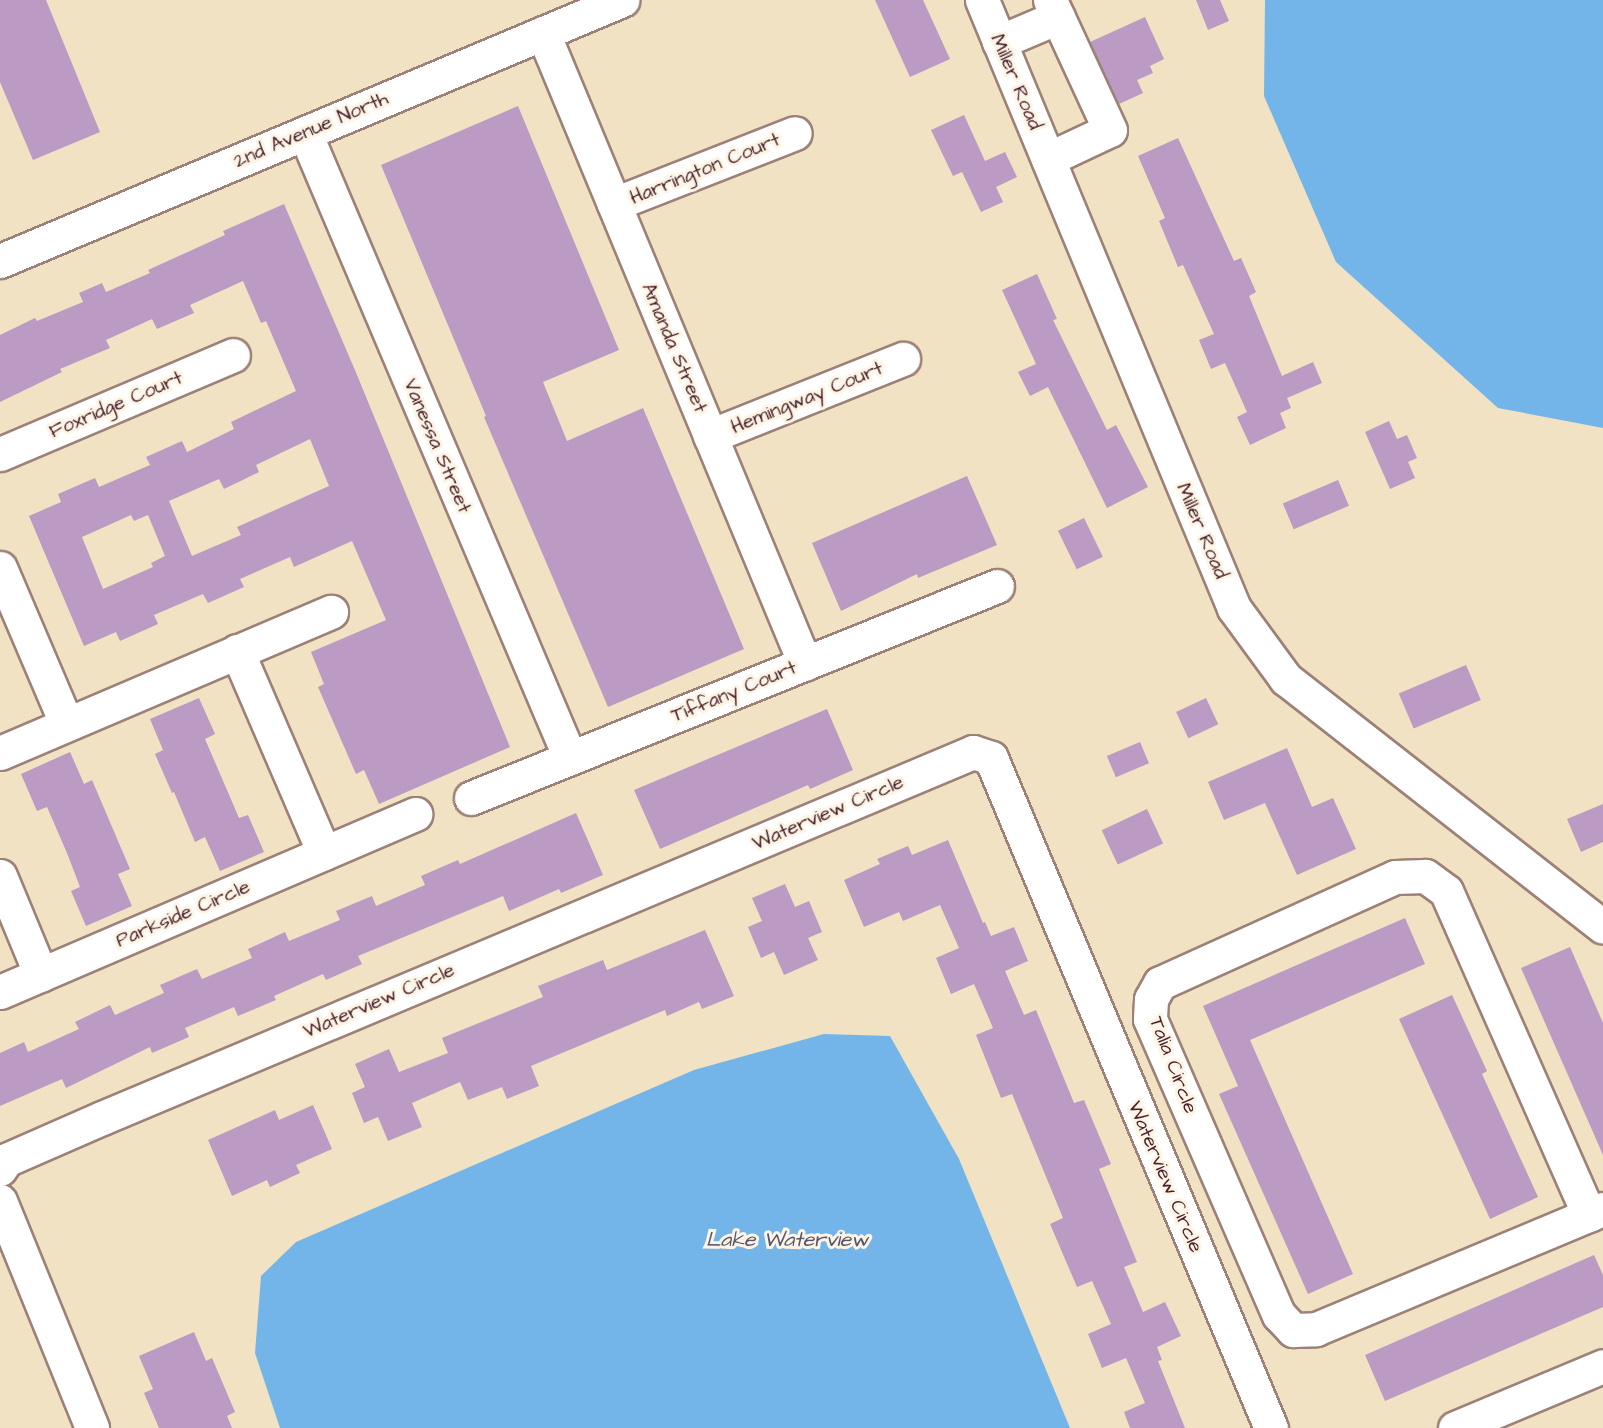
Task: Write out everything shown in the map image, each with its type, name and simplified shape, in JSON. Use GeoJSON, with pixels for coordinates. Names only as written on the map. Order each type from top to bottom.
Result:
{"type":"FeatureCollection","features":[{"type":"Feature","properties":{"kind":"street","name":"Miller Road"},"geometry":{"type":"LineString","coordinates":[[982,0],[1234,608],[1286,679],[1603,927]]}},
{"type":"Feature","properties":{"kind":"street","name":"2nd Avenue North"},"geometry":{"type":"LineString","coordinates":[[0,261],[543,33],[601,4]]}},
{"type":"Feature","properties":{"kind":"street"},"geometry":{"type":"LineString","coordinates":[[999,42],[1054,9],[1110,130],[1048,159]]}},
{"type":"Feature","properties":{"kind":"street","name":"Amanda Street"},"geometry":{"type":"LineString","coordinates":[[543,33],[805,664]]}},
{"type":"Feature","properties":{"kind":"street","name":"Vanessa Street"},"geometry":{"type":"LineString","coordinates":[[304,133],[570,758]]}},
{"type":"Feature","properties":{"kind":"street","name":"Harrington Court"},"geometry":{"type":"LineString","coordinates":[[614,204],[795,133]]}},
{"type":"Feature","properties":{"kind":"street","name":"Foxridge Court"},"geometry":{"type":"LineString","coordinates":[[0,454],[232,356]]}},
{"type":"Feature","properties":{"kind":"street","name":"Hemingway Court"},"geometry":{"type":"LineString","coordinates":[[710,436],[903,359]]}},
{"type":"Feature","properties":{"kind":"street"},"geometry":{"type":"LineString","coordinates":[[0,568],[66,723]]}},
{"type":"Feature","properties":{"kind":"street","name":"Tiffany Court"},"geometry":{"type":"LineString","coordinates":[[471,798],[997,586]]}},
{"type":"Feature","properties":{"kind":"street"},"geometry":{"type":"LineString","coordinates":[[0,753],[331,612]]}},
{"type":"Feature","properties":{"kind":"street"},"geometry":{"type":"LineString","coordinates":[[237,651],[324,853]]}},
{"type":"Feature","properties":{"kind":"street","name":"Waterview Circle"},"geometry":{"type":"LineString","coordinates":[[0,1169],[6,1160],[102,1118],[973,752],[991,758],[1271,1428]]}},
{"type":"Feature","properties":{"kind":"street","name":"Parkside Circle"},"geometry":{"type":"LineString","coordinates":[[0,992],[416,814]]}},
{"type":"Feature","properties":{"kind":"street"},"geometry":{"type":"LineString","coordinates":[[0,876],[41,975]]}},
{"type":"Feature","properties":{"kind":"street","name":"Talia Circle"},"geometry":{"type":"LineString","coordinates":[[1425,876],[1446,891],[1596,1212],[1316,1329],[1293,1330],[1279,1315],[1150,1019],[1151,999],[1160,983],[1395,877],[1425,876]]}},
{"type":"Feature","properties":{"kind":"street"},"geometry":{"type":"LineString","coordinates":[[0,1201],[92,1428]]}},
{"type":"Feature","properties":{"kind":"street"},"geometry":{"type":"LineString","coordinates":[[1455,1428],[1603,1366]]}},
{"type":"Feature","properties":{"kind":"water"},"geometry":{"type":"Polygon","coordinates":[[[1265,0],[1603,0],[1603,428],[1498,408],[1336,262],[1264,96],[1265,0]]]}},
{"type":"Feature","properties":{"kind":"water","name":"Lake Waterview"},"geometry":{"type":"Polygon","coordinates":[[[824,1034],[890,1036],[959,1159],[1070,1428],[280,1428],[255,1353],[261,1276],[296,1242],[694,1070],[824,1034]]]}},
{"type":"Feature","properties":{"kind":"building"},"geometry":{"type":"Polygon","coordinates":[[[0,0],[46,0],[100,132],[33,160],[0,82],[0,0]]]}},
{"type":"Feature","properties":{"kind":"building"},"geometry":{"type":"Polygon","coordinates":[[[875,0],[923,0],[950,59],[910,77],[875,0]]]}},
{"type":"Feature","properties":{"kind":"building"},"geometry":{"type":"Polygon","coordinates":[[[1196,0],[1220,0],[1229,21],[1208,30],[1196,0]]]}},
{"type":"Feature","properties":{"kind":"building"},"geometry":{"type":"Polygon","coordinates":[[[1145,17],[1164,59],[1150,66],[1153,73],[1137,80],[1143,93],[1119,104],[1090,42],[1145,17]]]}},
{"type":"Feature","properties":{"kind":"building"},"geometry":{"type":"Polygon","coordinates":[[[518,106],[619,350],[543,382],[567,441],[643,408],[744,649],[608,707],[484,417],[486,416],[381,165],[518,106]]]}},
{"type":"Feature","properties":{"kind":"building"},"geometry":{"type":"Polygon","coordinates":[[[964,115],[985,161],[1005,152],[1017,177],[996,187],[1003,202],[981,212],[962,172],[953,176],[931,130],[964,115]]]}},
{"type":"Feature","properties":{"kind":"building"},"geometry":{"type":"Polygon","coordinates":[[[1178,138],[1234,261],[1241,258],[1256,292],[1249,296],[1282,376],[1313,362],[1322,383],[1287,398],[1291,408],[1280,413],[1286,428],[1250,445],[1237,417],[1247,412],[1225,363],[1211,369],[1199,340],[1214,334],[1183,265],[1178,267],[1159,221],[1165,218],[1138,156],[1178,138]]]}},
{"type":"Feature","properties":{"kind":"building"},"geometry":{"type":"Polygon","coordinates":[[[284,204],[510,747],[379,804],[364,770],[356,774],[318,687],[324,684],[311,652],[386,620],[352,541],[294,567],[290,557],[240,579],[244,587],[208,603],[203,594],[154,615],[158,624],[120,641],[116,632],[84,646],[29,516],[61,502],[58,494],[95,478],[99,487],[150,465],[146,457],[182,441],[187,452],[234,429],[231,422],[296,391],[266,321],[261,323],[243,281],[190,305],[194,313],[157,329],[152,319],[106,340],[110,348],[60,369],[62,372],[0,402],[0,335],[35,318],[37,321],[83,302],[79,293],[102,283],[106,292],[150,273],[148,270],[225,235],[223,231],[284,204]],[[310,439],[256,465],[259,472],[224,489],[219,479],[169,501],[192,556],[241,535],[237,527],[329,486],[310,439]],[[131,515],[82,537],[103,589],[153,567],[151,563],[165,556],[148,515],[134,521],[131,515]]]}},
{"type":"Feature","properties":{"kind":"building"},"geometry":{"type":"Polygon","coordinates":[[[1037,274],[1057,319],[1053,320],[1107,430],[1116,425],[1148,487],[1107,508],[1048,387],[1030,396],[1018,372],[1036,364],[1002,290],[1037,274]]]}},
{"type":"Feature","properties":{"kind":"building"},"geometry":{"type":"Polygon","coordinates":[[[1389,421],[1397,439],[1407,435],[1417,458],[1408,462],[1415,478],[1390,489],[1365,432],[1389,421]]]}},
{"type":"Feature","properties":{"kind":"building"},"geometry":{"type":"Polygon","coordinates":[[[967,476],[997,545],[918,578],[917,574],[841,611],[812,543],[967,476]]]}},
{"type":"Feature","properties":{"kind":"building"},"geometry":{"type":"Polygon","coordinates":[[[1338,480],[1349,506],[1294,529],[1283,503],[1338,480]]]}},
{"type":"Feature","properties":{"kind":"building"},"geometry":{"type":"Polygon","coordinates":[[[1084,518],[1103,557],[1077,569],[1058,531],[1084,518]]]}},
{"type":"Feature","properties":{"kind":"building"},"geometry":{"type":"Polygon","coordinates":[[[1466,665],[1481,700],[1414,729],[1399,694],[1466,665]]]}},
{"type":"Feature","properties":{"kind":"building"},"geometry":{"type":"Polygon","coordinates":[[[199,698],[215,734],[205,739],[239,818],[248,815],[264,852],[220,871],[205,837],[195,842],[174,792],[172,793],[155,754],[163,750],[150,719],[199,698]]]}},
{"type":"Feature","properties":{"kind":"building"},"geometry":{"type":"Polygon","coordinates":[[[1206,698],[1218,724],[1188,738],[1176,712],[1206,698]]]}},
{"type":"Feature","properties":{"kind":"building"},"geometry":{"type":"Polygon","coordinates":[[[827,709],[853,770],[810,789],[808,785],[660,849],[634,790],[827,709]]]}},
{"type":"Feature","properties":{"kind":"building"},"geometry":{"type":"Polygon","coordinates":[[[1140,742],[1149,763],[1116,777],[1107,756],[1140,742]]]}},
{"type":"Feature","properties":{"kind":"building"},"geometry":{"type":"Polygon","coordinates":[[[1287,748],[1312,807],[1333,798],[1356,849],[1297,875],[1265,803],[1224,820],[1208,782],[1287,748]]]}},
{"type":"Feature","properties":{"kind":"building"},"geometry":{"type":"Polygon","coordinates":[[[70,752],[84,784],[92,780],[130,869],[118,874],[132,906],[86,926],[71,891],[80,887],[67,853],[47,807],[37,811],[21,774],[70,752]]]}},
{"type":"Feature","properties":{"kind":"building"},"geometry":{"type":"Polygon","coordinates":[[[1603,804],[1603,842],[1581,852],[1567,819],[1603,804]]]}},
{"type":"Feature","properties":{"kind":"building"},"geometry":{"type":"Polygon","coordinates":[[[1147,809],[1163,843],[1118,865],[1102,830],[1147,809]]]}},
{"type":"Feature","properties":{"kind":"building"},"geometry":{"type":"Polygon","coordinates":[[[576,813],[603,875],[561,893],[559,889],[509,911],[503,896],[358,956],[362,964],[326,980],[323,974],[274,996],[276,1000],[238,1016],[234,1007],[185,1028],[189,1037],[152,1053],[150,1047],[66,1088],[62,1079],[0,1106],[0,1053],[24,1042],[28,1052],[79,1029],[75,1022],[110,1005],[115,1015],[164,993],[160,985],[197,969],[202,979],[252,958],[248,949],[285,932],[289,941],[340,920],[336,911],[372,896],[376,906],[425,885],[421,876],[458,860],[460,864],[576,813]]]}},
{"type":"Feature","properties":{"kind":"building"},"geometry":{"type":"Polygon","coordinates":[[[948,840],[983,923],[985,922],[991,936],[1014,927],[1028,961],[1005,971],[1024,1015],[1036,1010],[1074,1103],[1084,1100],[1111,1164],[1099,1169],[1137,1262],[1124,1267],[1143,1312],[1165,1302],[1181,1336],[1157,1347],[1162,1360],[1158,1361],[1185,1428],[1130,1428],[1124,1412],[1145,1403],[1126,1358],[1102,1368],[1088,1334],[1111,1324],[1092,1281],[1077,1287],[1050,1224],[1063,1218],[1012,1094],[1001,1098],[976,1035],[993,1028],[974,984],[951,994],[936,958],[959,948],[940,905],[903,921],[899,912],[864,927],[844,880],[880,864],[877,859],[908,846],[912,855],[948,840]]]}},
{"type":"Feature","properties":{"kind":"building"},"geometry":{"type":"Polygon","coordinates":[[[785,884],[795,907],[809,901],[822,932],[808,938],[818,960],[784,975],[774,952],[761,958],[748,927],[762,921],[752,898],[785,884]]]}},
{"type":"Feature","properties":{"kind":"building"},"geometry":{"type":"Polygon","coordinates":[[[1405,918],[1425,964],[1250,1040],[1353,1274],[1308,1294],[1219,1094],[1238,1086],[1203,1006],[1405,918]]]}},
{"type":"Feature","properties":{"kind":"building"},"geometry":{"type":"Polygon","coordinates":[[[705,930],[734,996],[702,1009],[699,1002],[667,1016],[665,1010],[531,1066],[539,1086],[507,1099],[502,1087],[468,1100],[460,1082],[412,1103],[422,1127],[388,1141],[378,1117],[364,1123],[352,1093],[365,1087],[355,1064],[389,1049],[399,1072],[448,1053],[442,1038],[543,997],[538,986],[603,960],[607,970],[705,930]]]}},
{"type":"Feature","properties":{"kind":"building"},"geometry":{"type":"Polygon","coordinates":[[[1570,947],[1603,1023],[1603,1155],[1521,968],[1570,947]]]}},
{"type":"Feature","properties":{"kind":"building"},"geometry":{"type":"Polygon","coordinates":[[[1452,995],[1487,1071],[1482,1074],[1538,1197],[1490,1219],[1399,1019],[1452,995]]]}},
{"type":"Feature","properties":{"kind":"building"},"geometry":{"type":"Polygon","coordinates":[[[313,1105],[332,1149],[296,1165],[300,1173],[270,1187],[267,1180],[232,1196],[208,1140],[275,1110],[279,1120],[313,1105]]]}},
{"type":"Feature","properties":{"kind":"building"},"geometry":{"type":"Polygon","coordinates":[[[1594,1255],[1603,1275],[1603,1307],[1385,1401],[1365,1355],[1594,1255]]]}},
{"type":"Feature","properties":{"kind":"building"},"geometry":{"type":"Polygon","coordinates":[[[194,1332],[206,1361],[212,1358],[235,1412],[227,1416],[232,1428],[159,1428],[144,1393],[153,1389],[139,1356],[194,1332]]]}}]}
